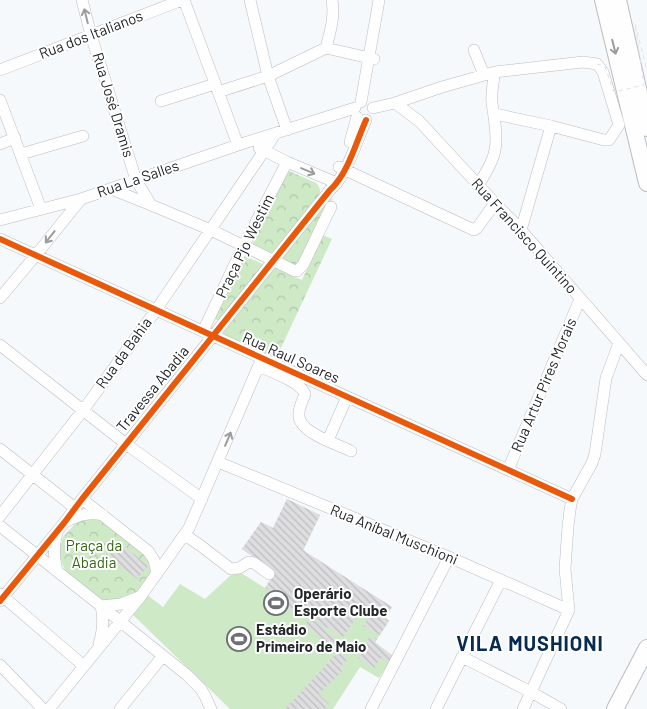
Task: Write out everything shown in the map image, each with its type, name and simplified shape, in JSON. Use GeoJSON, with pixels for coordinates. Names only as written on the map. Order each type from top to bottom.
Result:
{"type":"FeatureCollection","features":[{"type":"Feature","properties":{"kind":"highway"},"geometry":{"type":"LineString","coordinates":[[603,0],[647,184]]}},
{"type":"Feature","properties":{"kind":"highway"},"geometry":{"type":"LineString","coordinates":[[619,2],[647,128]]}},
{"type":"Feature","properties":{"kind":"highway"},"geometry":{"type":"LineString","coordinates":[[615,709],[647,648]]}},
{"type":"Feature","properties":{"kind":"street","name":"Rua José Dramis"},"geometry":{"type":"LineString","coordinates":[[82,0],[136,180],[151,206]]}},
{"type":"Feature","properties":{"kind":"street","name":"Rua dos Italianos"},"geometry":{"type":"LineString","coordinates":[[0,70],[183,0]]}},
{"type":"Feature","properties":{"kind":"street"},"geometry":{"type":"LineString","coordinates":[[183,0],[216,88],[243,144],[264,151],[333,185]]}},
{"type":"Feature","properties":{"kind":"street"},"geometry":{"type":"LineString","coordinates":[[250,0],[268,76],[287,130]]}},
{"type":"Feature","properties":{"kind":"street"},"geometry":{"type":"LineString","coordinates":[[326,48],[334,10],[332,0]]}},
{"type":"Feature","properties":{"kind":"street"},"geometry":{"type":"LineString","coordinates":[[371,58],[379,0]]}},
{"type":"Feature","properties":{"kind":"street"},"geometry":{"type":"LineString","coordinates":[[371,58],[385,0]]}},
{"type":"Feature","properties":{"kind":"street"},"geometry":{"type":"LineString","coordinates":[[161,100],[268,76],[326,48],[371,58]]}},
{"type":"Feature","properties":{"kind":"street"},"geometry":{"type":"LineString","coordinates":[[474,50],[489,74],[495,114],[496,150],[494,158],[478,186]]}},
{"type":"Feature","properties":{"kind":"street","name":"Travessa Abadia"},"geometry":{"type":"LineString","coordinates":[[1,597],[70,515],[126,444],[208,333],[273,260],[333,185],[342,168],[363,109],[371,58]]}},
{"type":"Feature","properties":{"kind":"street","name":"Rua La Salles"},"geometry":{"type":"LineString","coordinates":[[0,220],[81,199],[287,130],[363,109],[395,103],[489,74],[583,62],[597,64]]}},
{"type":"Feature","properties":{"kind":"street"},"geometry":{"type":"LineString","coordinates":[[495,114],[609,140],[619,125],[603,72],[597,64]]}},
{"type":"Feature","properties":{"kind":"street"},"geometry":{"type":"LineString","coordinates":[[0,100],[41,209]]}},
{"type":"Feature","properties":{"kind":"street","name":"Rua Francisco Quintino"},"geometry":{"type":"LineString","coordinates":[[395,103],[419,122],[521,230],[647,375]]}},
{"type":"Feature","properties":{"kind":"street"},"geometry":{"type":"LineString","coordinates":[[521,230],[552,126]]}},
{"type":"Feature","properties":{"kind":"street","name":"Rua da Bahia"},"geometry":{"type":"LineString","coordinates":[[0,516],[84,409],[156,310],[275,134]]}},
{"type":"Feature","properties":{"kind":"street"},"geometry":{"type":"LineString","coordinates":[[21,154],[83,136]]}},
{"type":"Feature","properties":{"kind":"street"},"geometry":{"type":"LineString","coordinates":[[0,144],[14,138]]}},
{"type":"Feature","properties":{"kind":"street","name":"Praça Pjo Westim"},"geometry":{"type":"LineString","coordinates":[[208,333],[243,247],[287,162]]}},
{"type":"Feature","properties":{"kind":"street"},"geometry":{"type":"LineString","coordinates":[[342,168],[474,230],[494,203]]}},
{"type":"Feature","properties":{"kind":"street"},"geometry":{"type":"LineString","coordinates":[[111,189],[211,230],[295,271],[299,270],[303,265],[331,207]]}},
{"type":"Feature","properties":{"kind":"street"},"geometry":{"type":"LineString","coordinates":[[0,298],[81,199]]}},
{"type":"Feature","properties":{"kind":"street","name":"Rua Raul Soares"},"geometry":{"type":"LineString","coordinates":[[0,239],[208,333],[260,362],[347,397],[572,499]]}},
{"type":"Feature","properties":{"kind":"street","name":"Rua Artur Pires Morais"},"geometry":{"type":"LineString","coordinates":[[508,470],[580,300]]}},
{"type":"Feature","properties":{"kind":"street"},"geometry":{"type":"LineString","coordinates":[[523,709],[569,610],[565,555],[572,499],[595,454],[606,378],[619,343]]}},
{"type":"Feature","properties":{"kind":"street"},"geometry":{"type":"LineString","coordinates":[[0,345],[84,409],[126,444],[202,499]]}},
{"type":"Feature","properties":{"kind":"street"},"geometry":{"type":"LineString","coordinates":[[49,709],[141,596],[185,535],[195,516],[260,362],[304,390],[305,394],[299,413],[299,420],[302,425],[316,436],[351,451]]}},
{"type":"Feature","properties":{"kind":"street"},"geometry":{"type":"LineString","coordinates":[[328,440],[347,397]]}},
{"type":"Feature","properties":{"kind":"street"},"geometry":{"type":"LineString","coordinates":[[0,449],[70,515],[103,515]]}},
{"type":"Feature","properties":{"kind":"street"},"geometry":{"type":"LineString","coordinates":[[0,458],[30,477]]}},
{"type":"Feature","properties":{"kind":"street","name":"Rua Aníbal Muschioni"},"geometry":{"type":"LineString","coordinates":[[218,462],[449,557],[569,610]]}},
{"type":"Feature","properties":{"kind":"street"},"geometry":{"type":"LineString","coordinates":[[70,515],[95,513],[103,515],[148,551],[154,560],[157,574]]}},
{"type":"Feature","properties":{"kind":"street"},"geometry":{"type":"LineString","coordinates":[[57,571],[54,543],[70,515]]}},
{"type":"Feature","properties":{"kind":"street"},"geometry":{"type":"LineString","coordinates":[[0,526],[187,675],[201,689],[210,709]]}},
{"type":"Feature","properties":{"kind":"street"},"geometry":{"type":"LineString","coordinates":[[185,535],[231,569],[239,568],[250,562],[269,574]]}},
{"type":"Feature","properties":{"kind":"street"},"geometry":{"type":"LineString","coordinates":[[371,709],[449,557]]}},
{"type":"Feature","properties":{"kind":"street"},"geometry":{"type":"LineString","coordinates":[[436,709],[501,580]]}},
{"type":"Feature","properties":{"kind":"street"},"geometry":{"type":"LineString","coordinates":[[101,606],[121,604],[141,596]]}},
{"type":"Feature","properties":{"kind":"street"},"geometry":{"type":"LineString","coordinates":[[1,597],[84,666]]}},
{"type":"Feature","properties":{"kind":"street"},"geometry":{"type":"LineString","coordinates":[[97,650],[103,626],[101,606]]}},
{"type":"Feature","properties":{"kind":"street"},"geometry":{"type":"LineString","coordinates":[[120,709],[163,656]]}},
{"type":"Feature","properties":{"kind":"street"},"geometry":{"type":"LineString","coordinates":[[462,657],[561,709]]}},
{"type":"Feature","properties":{"kind":"street"},"geometry":{"type":"LineString","coordinates":[[0,665],[43,709]]}},
{"type":"Feature","properties":{"kind":"path"},"geometry":{"type":"LineString","coordinates":[[597,64],[605,67],[614,92],[644,85],[635,24],[647,70]]}},
{"type":"Feature","properties":{"kind":"green space"},"geometry":{"type":"Polygon","coordinates":[[[287,170],[316,183],[320,188],[320,194],[270,255],[251,247],[287,170]]]}},
{"type":"Feature","properties":{"kind":"green space"},"geometry":{"type":"Polygon","coordinates":[[[333,198],[300,263],[296,266],[283,264],[282,256],[328,200],[333,198]]]}},
{"type":"Feature","properties":{"kind":"green space"},"geometry":{"type":"Polygon","coordinates":[[[323,235],[332,239],[279,352],[273,349],[269,359],[223,334],[223,331],[273,267],[302,280],[323,235]]]}},
{"type":"Feature","properties":{"kind":"green space"},"geometry":{"type":"Polygon","coordinates":[[[245,256],[265,265],[220,319],[216,320],[215,318],[245,256]]]}},
{"type":"Feature","properties":{"kind":"green space","name":"Operário Esporte Clube"},"geometry":{"type":"Polygon","coordinates":[[[287,499],[320,515],[303,551],[392,607],[385,617],[389,621],[375,642],[393,656],[379,678],[360,667],[333,709],[230,709],[131,613],[146,594],[163,607],[180,584],[205,599],[233,573],[238,571],[265,588],[275,572],[242,549],[261,522],[273,528],[287,499]]]}},
{"type":"Feature","properties":{"kind":"green space","name":"Praça da Abadia"},"geometry":{"type":"Polygon","coordinates":[[[97,517],[144,553],[149,561],[151,571],[147,580],[132,597],[110,602],[96,597],[68,575],[63,566],[59,552],[63,537],[75,524],[84,519],[97,517]]]}},
{"type":"Feature","properties":{"kind":"building"},"geometry":{"type":"Polygon","coordinates":[[[287,499],[320,515],[303,550],[392,607],[385,618],[389,621],[380,635],[363,626],[369,617],[361,611],[343,637],[327,627],[324,629],[341,644],[335,650],[305,625],[311,618],[320,626],[323,624],[301,611],[297,617],[285,606],[288,602],[265,588],[275,572],[242,549],[261,522],[273,528],[287,499]]]}},
{"type":"Feature","properties":{"kind":"building"},"geometry":{"type":"Polygon","coordinates":[[[120,543],[148,566],[137,579],[109,556],[120,543]]]}},
{"type":"Feature","properties":{"kind":"building"},"geometry":{"type":"Polygon","coordinates":[[[370,636],[377,639],[375,643],[393,656],[389,662],[380,658],[375,668],[358,658],[370,636]]]}},
{"type":"Feature","properties":{"kind":"building"},"geometry":{"type":"Polygon","coordinates":[[[338,650],[348,659],[341,666],[344,669],[319,694],[329,704],[325,709],[285,709],[337,653],[338,650]]]}},
{"type":"Feature","properties":{"kind":"cycle path"},"geometry":{"type":"LineString","coordinates":[[0,601],[336,183],[347,167],[366,120]]}},
{"type":"Feature","properties":{"kind":"cycle path"},"geometry":{"type":"LineString","coordinates":[[0,239],[572,499]]}},
{"type":"Feature","properties":{"kind":"place","name":"Operário Esporte Clube"},"geometry":{"type":"Point","coordinates":[276,603]}},
{"type":"Feature","properties":{"kind":"place","name":"Estádio Primeiro de Maio"},"geometry":{"type":"Point","coordinates":[239,639]}},
{"type":"Feature","properties":{"kind":"district","name":"VILA MUSHIONI"},"geometry":{"type":"Point","coordinates":[530,644]}}]}
